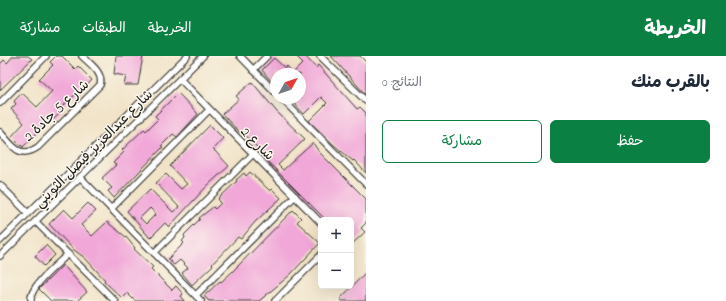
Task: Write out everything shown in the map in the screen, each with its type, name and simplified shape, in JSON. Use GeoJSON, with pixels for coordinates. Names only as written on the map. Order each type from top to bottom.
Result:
{"type":"FeatureCollection","features":[{"type":"Feature","properties":{"kind":"street"},"geometry":{"type":"LineString","coordinates":[[0,103],[46,56]]}},
{"type":"Feature","properties":{"kind":"street","name":"شارع 5 جادة 2"},"geometry":{"type":"LineString","coordinates":[[0,132],[14,147],[21,152],[30,152],[38,147],[100,85],[101,79],[99,73],[82,56]]}},
{"type":"Feature","properties":{"kind":"street","name":"شارع عبدالعزيز فيصل الثويني"},"geometry":{"type":"LineString","coordinates":[[0,241],[186,56]]}},
{"type":"Feature","properties":{"kind":"street","name":"شارع عبدالعزيز فيصل الثويني"},"geometry":{"type":"LineString","coordinates":[[0,256],[203,56]]}},
{"type":"Feature","properties":{"kind":"street"},"geometry":{"type":"LineString","coordinates":[[240,56],[270,87]]}},
{"type":"Feature","properties":{"kind":"street"},"geometry":{"type":"LineString","coordinates":[[253,70],[267,56]]}},
{"type":"Feature","properties":{"kind":"street"},"geometry":{"type":"LineString","coordinates":[[320,56],[366,101]]}},
{"type":"Feature","properties":{"kind":"street","name":"شارع 2"},"geometry":{"type":"LineString","coordinates":[[180,79],[318,219]]}},
{"type":"Feature","properties":{"kind":"street"},"geometry":{"type":"LineString","coordinates":[[287,104],[366,184]]}},
{"type":"Feature","properties":{"kind":"street"},"geometry":{"type":"LineString","coordinates":[[111,209],[209,110]]}},
{"type":"Feature","properties":{"kind":"street"},"geometry":{"type":"LineString","coordinates":[[129,113],[130,120],[137,121]]}},
{"type":"Feature","properties":{"kind":"street"},"geometry":{"type":"LineString","coordinates":[[118,125],[123,126],[126,133]]}},
{"type":"Feature","properties":{"kind":"street"},"geometry":{"type":"LineString","coordinates":[[154,253],[253,154]]}},
{"type":"Feature","properties":{"kind":"street"},"geometry":{"type":"LineString","coordinates":[[80,177],[201,301]]}},
{"type":"Feature","properties":{"kind":"street"},"geometry":{"type":"LineString","coordinates":[[0,185],[28,213]]}},
{"type":"Feature","properties":{"kind":"street"},"geometry":{"type":"LineString","coordinates":[[196,295],[295,196]]}},
{"type":"Feature","properties":{"kind":"street"},"geometry":{"type":"LineString","coordinates":[[36,222],[115,301]]}},
{"type":"Feature","properties":{"kind":"street"},"geometry":{"type":"LineString","coordinates":[[31,301],[31,295],[35,286],[68,254]]}},
{"type":"Feature","properties":{"kind":"street"},"geometry":{"type":"LineString","coordinates":[[274,301],[318,258]]}},
{"type":"Feature","properties":{"kind":"building"},"geometry":{"type":"Polygon","coordinates":[[[13,56],[28,56],[32,59],[0,90],[0,64],[4,60],[7,63],[13,56]]]}},
{"type":"Feature","properties":{"kind":"building"},"geometry":{"type":"Polygon","coordinates":[[[56,56],[62,56],[75,69],[78,66],[92,80],[80,93],[78,92],[62,107],[64,109],[53,120],[51,118],[23,147],[12,136],[24,123],[11,109],[16,104],[14,101],[22,93],[37,107],[52,91],[39,79],[53,65],[50,62],[56,56]]]}},
{"type":"Feature","properties":{"kind":"building"},"geometry":{"type":"Polygon","coordinates":[[[116,56],[143,56],[138,85],[124,85],[126,76],[114,74],[116,56]]]}},
{"type":"Feature","properties":{"kind":"building"},"geometry":{"type":"Polygon","coordinates":[[[296,56],[305,56],[316,68],[318,65],[357,109],[360,107],[366,113],[366,173],[354,160],[353,161],[334,145],[309,121],[327,103],[321,97],[304,114],[295,104],[306,104],[306,68],[298,68],[303,63],[296,56]]]}},
{"type":"Feature","properties":{"kind":"building"},"geometry":{"type":"Polygon","coordinates":[[[331,56],[360,56],[366,62],[366,95],[331,56]]]}},
{"type":"Feature","properties":{"kind":"building"},"geometry":{"type":"Polygon","coordinates":[[[274,58],[285,68],[270,68],[270,80],[262,70],[274,58]]]}},
{"type":"Feature","properties":{"kind":"building"},"geometry":{"type":"Polygon","coordinates":[[[252,82],[277,112],[305,139],[278,165],[283,170],[313,143],[319,152],[366,199],[366,223],[361,228],[365,232],[354,242],[354,217],[323,217],[263,157],[265,155],[242,131],[240,133],[222,114],[239,99],[236,96],[252,82]]]}},
{"type":"Feature","properties":{"kind":"building"},"geometry":{"type":"Polygon","coordinates":[[[178,93],[198,114],[177,137],[173,134],[161,146],[163,147],[114,198],[108,191],[112,188],[102,178],[116,165],[113,163],[124,152],[122,150],[144,129],[146,131],[158,119],[155,116],[178,93]]]}},
{"type":"Feature","properties":{"kind":"building"},"geometry":{"type":"Polygon","coordinates":[[[210,125],[223,138],[213,149],[229,166],[207,186],[169,227],[165,223],[150,238],[127,211],[150,189],[173,212],[179,207],[156,183],[166,174],[181,189],[187,184],[170,166],[210,125]],[[150,208],[140,218],[146,224],[156,214],[150,208]]]}},
{"type":"Feature","properties":{"kind":"building"},"geometry":{"type":"Polygon","coordinates":[[[250,172],[270,191],[272,189],[281,198],[255,222],[241,239],[238,237],[212,264],[213,265],[192,285],[182,273],[188,268],[180,260],[174,265],[168,259],[184,243],[182,241],[185,238],[184,235],[200,219],[199,218],[213,207],[215,209],[221,203],[218,199],[244,173],[246,176],[250,172]]]}},
{"type":"Feature","properties":{"kind":"building"},"geometry":{"type":"Polygon","coordinates":[[[88,203],[96,211],[81,225],[92,236],[107,222],[126,237],[135,248],[134,249],[153,267],[151,269],[172,290],[176,286],[183,294],[181,296],[185,301],[135,301],[127,293],[122,298],[104,281],[105,280],[85,258],[74,250],[49,224],[64,209],[73,218],[88,203]]]}},
{"type":"Feature","properties":{"kind":"building"},"geometry":{"type":"Polygon","coordinates":[[[293,210],[301,218],[297,222],[318,241],[318,245],[290,275],[259,301],[209,301],[204,296],[231,273],[293,210]]]}},
{"type":"Feature","properties":{"kind":"building"},"geometry":{"type":"Polygon","coordinates":[[[46,245],[55,255],[44,266],[35,256],[46,245]]]}},
{"type":"Feature","properties":{"kind":"building"},"geometry":{"type":"Polygon","coordinates":[[[63,265],[87,292],[77,301],[51,301],[39,289],[63,265]]]}},
{"type":"Feature","properties":{"kind":"building"},"geometry":{"type":"Polygon","coordinates":[[[366,272],[366,301],[342,301],[340,299],[350,289],[354,289],[354,284],[366,272]]]}}]}
